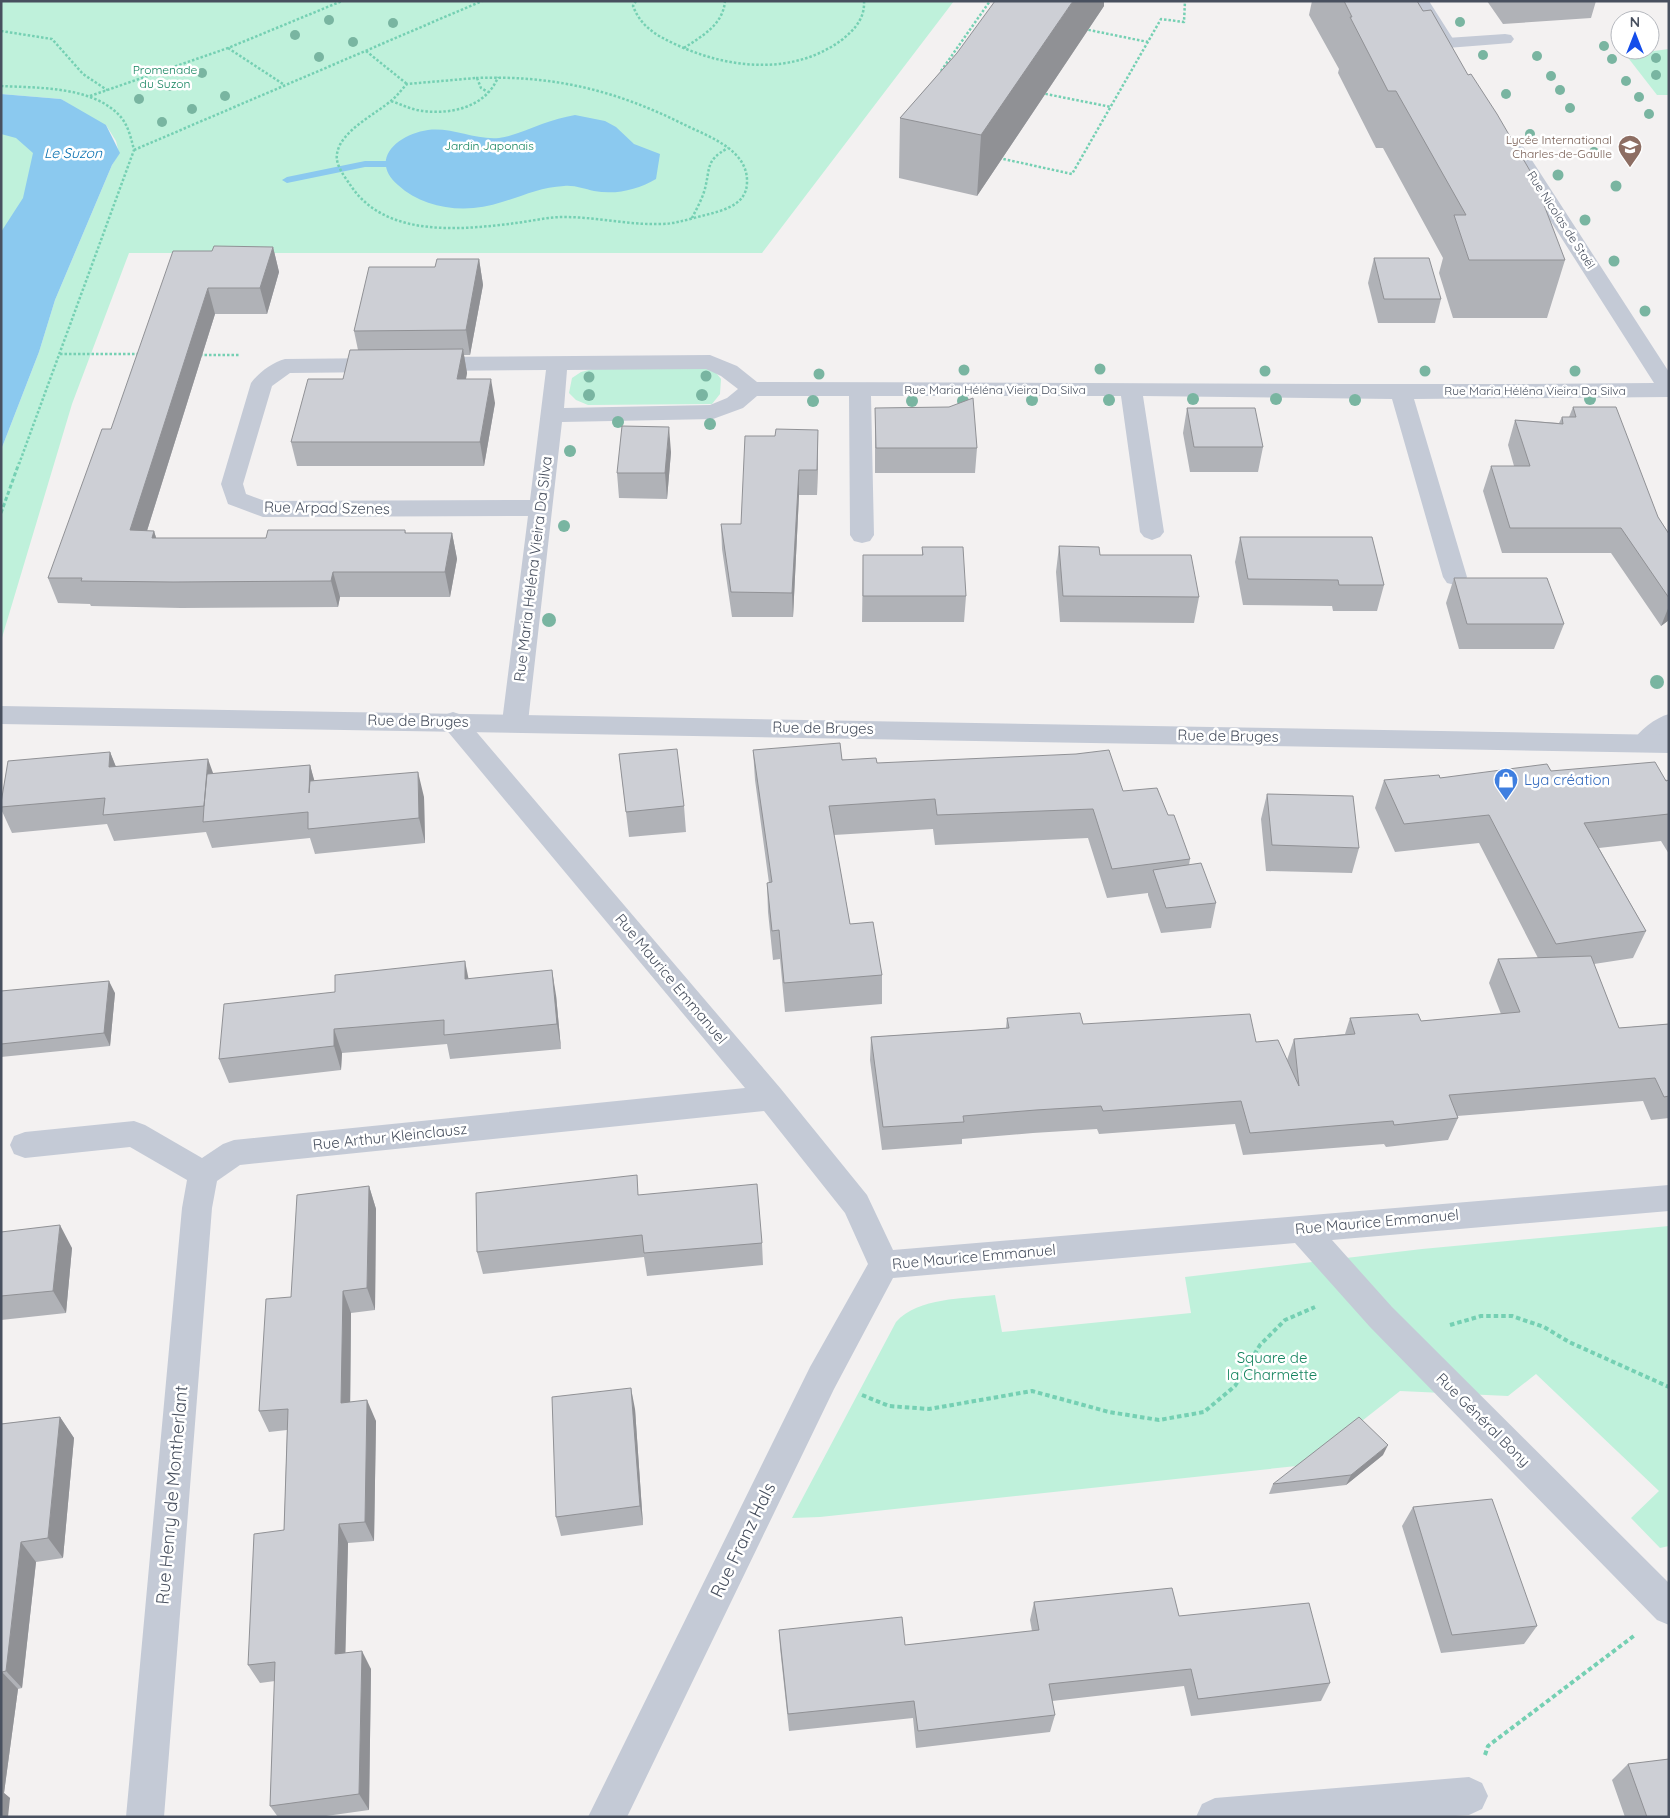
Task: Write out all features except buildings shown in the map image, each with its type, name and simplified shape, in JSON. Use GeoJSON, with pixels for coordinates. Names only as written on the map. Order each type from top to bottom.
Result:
{"type":"FeatureCollection","features":[{"type":"Feature","properties":{"kind":"street"},"geometry":{"type":"LineString","coordinates":[[1420,1],[1452,52],[1505,39]]}},
{"type":"Feature","properties":{"kind":"street","name":"Rue Nicolas de Staël"},"geometry":{"type":"LineString","coordinates":[[1505,134],[1669,389]]}},
{"type":"Feature","properties":{"kind":"street"},"geometry":{"type":"LineString","coordinates":[[285,366],[710,362],[729,371],[752,390],[735,403],[713,412],[552,415]]}},
{"type":"Feature","properties":{"kind":"street","name":"Rue Maria Héléna Vieira Da Silva"},"geometry":{"type":"LineString","coordinates":[[515,722],[558,363]]}},
{"type":"Feature","properties":{"kind":"street","name":"Rue Arpad Szenes"},"geometry":{"type":"LineString","coordinates":[[285,366],[262,383],[232,484],[236,499],[263,509],[541,508]]}},
{"type":"Feature","properties":{"kind":"street"},"geometry":{"type":"LineString","coordinates":[[1131,389],[1152,532]]}},
{"type":"Feature","properties":{"kind":"street","name":"Rue Maria Héléna Vieira Da Silva"},"geometry":{"type":"LineString","coordinates":[[752,390],[1131,389],[1401,392],[1669,389]]}},
{"type":"Feature","properties":{"kind":"street"},"geometry":{"type":"LineString","coordinates":[[860,390],[862,535]]}},
{"type":"Feature","properties":{"kind":"street"},"geometry":{"type":"LineString","coordinates":[[1401,392],[1455,578]]}},
{"type":"Feature","properties":{"kind":"street","name":"Rue de Bruges"},"geometry":{"type":"LineString","coordinates":[[1,715],[515,722],[1657,744],[1669,723]]}},
{"type":"Feature","properties":{"kind":"street","name":"Rue Maurice Emmanuel"},"geometry":{"type":"LineString","coordinates":[[453,721],[771,1098],[856,1204],[884,1266],[1301,1228],[1669,1198]]}},
{"type":"Feature","properties":{"kind":"street","name":"Rue Arthur Kleinclausz"},"geometry":{"type":"LineString","coordinates":[[204,1174],[234,1153],[771,1098]]}},
{"type":"Feature","properties":{"kind":"street"},"geometry":{"type":"LineString","coordinates":[[25,1145],[134,1134],[204,1174]]}},
{"type":"Feature","properties":{"kind":"street","name":"Rue Henry de Montherlant"},"geometry":{"type":"LineString","coordinates":[[145,1817],[197,1208],[204,1174]]}},
{"type":"Feature","properties":{"kind":"street","name":"Rue Général Bony"},"geometry":{"type":"LineString","coordinates":[[1301,1228],[1381,1317],[1669,1608]]}},
{"type":"Feature","properties":{"kind":"street","name":"Rue Franz Hals"},"geometry":{"type":"LineString","coordinates":[[607,1817],[822,1378],[884,1266]]}},
{"type":"Feature","properties":{"kind":"street"},"geometry":{"type":"LineString","coordinates":[[1215,1817],[1469,1796]]}},
{"type":"Feature","properties":{"kind":"path"},"geometry":{"type":"LineString","coordinates":[[90,96],[228,48],[342,1]]}},
{"type":"Feature","properties":{"kind":"path"},"geometry":{"type":"LineString","coordinates":[[134,150],[482,1]]}},
{"type":"Feature","properties":{"kind":"path"},"geometry":{"type":"LineString","coordinates":[[636,1],[633,6],[636,16],[643,26],[656,36],[709,58],[733,64],[757,65],[799,61],[829,50],[843,40],[861,20],[865,7],[864,1]]}},
{"type":"Feature","properties":{"kind":"path"},"geometry":{"type":"LineString","coordinates":[[684,48],[714,27],[721,17],[725,1]]}},
{"type":"Feature","properties":{"kind":"path"},"geometry":{"type":"LineString","coordinates":[[937,78],[990,1]]}},
{"type":"Feature","properties":{"kind":"path"},"geometry":{"type":"LineString","coordinates":[[994,157],[1072,174],[1162,19],[1184,22],[1185,1]]}},
{"type":"Feature","properties":{"kind":"path"},"geometry":{"type":"LineString","coordinates":[[983,11],[992,13]]}},
{"type":"Feature","properties":{"kind":"path"},"geometry":{"type":"LineString","coordinates":[[1081,28],[1148,42]]}},
{"type":"Feature","properties":{"kind":"path"},"geometry":{"type":"LineString","coordinates":[[1,31],[52,39],[82,74],[107,90]]}},
{"type":"Feature","properties":{"kind":"path"},"geometry":{"type":"LineString","coordinates":[[228,48],[284,85]]}},
{"type":"Feature","properties":{"kind":"path"},"geometry":{"type":"LineString","coordinates":[[366,51],[408,84]]}},
{"type":"Feature","properties":{"kind":"path"},"geometry":{"type":"LineString","coordinates":[[942,70],[951,71]]}},
{"type":"Feature","properties":{"kind":"path"},"geometry":{"type":"LineString","coordinates":[[391,101],[417,110],[429,111],[474,104],[483,99],[494,87],[498,77]]}},
{"type":"Feature","properties":{"kind":"path"},"geometry":{"type":"LineString","coordinates":[[477,78],[481,88],[488,92]]}},
{"type":"Feature","properties":{"kind":"path"},"geometry":{"type":"LineString","coordinates":[[477,78],[547,79],[603,92],[678,122],[729,148],[742,162],[747,175],[747,191],[736,204],[726,210],[673,224],[647,224],[562,216],[489,225],[420,225],[385,217],[367,206],[347,181],[337,162],[336,152],[345,139],[391,101],[408,84],[477,78]]}},
{"type":"Feature","properties":{"kind":"path"},"geometry":{"type":"LineString","coordinates":[[1,86],[49,89],[90,96],[118,113],[130,131],[134,150],[1,513]]}},
{"type":"Feature","properties":{"kind":"path"},"geometry":{"type":"LineString","coordinates":[[1038,92],[1111,107]]}},
{"type":"Feature","properties":{"kind":"path"},"geometry":{"type":"LineString","coordinates":[[692,218],[702,198],[708,167],[712,159],[729,148]]}},
{"type":"Feature","properties":{"kind":"path"},"geometry":{"type":"LineString","coordinates":[[60,354],[148,354]]}},
{"type":"Feature","properties":{"kind":"path"},"geometry":{"type":"LineString","coordinates":[[198,354],[257,355],[285,366]]}},
{"type":"Feature","properties":{"kind":"path"},"geometry":{"type":"LineString","coordinates":[[822,1378],[889,1406],[929,1409],[1032,1391],[1109,1412],[1159,1420],[1204,1412],[1235,1386],[1260,1345],[1285,1320],[1326,1303],[1381,1317]]}},
{"type":"Feature","properties":{"kind":"path"},"geometry":{"type":"LineString","coordinates":[[1445,1327],[1481,1316],[1512,1316],[1544,1327],[1568,1342],[1669,1387]]}},
{"type":"Feature","properties":{"kind":"path"},"geometry":{"type":"LineString","coordinates":[[1469,1796],[1488,1746],[1669,1608]]}},
{"type":"Feature","properties":{"kind":"green space"},"geometry":{"type":"Polygon","coordinates":[[[1,1],[954,1],[762,253],[129,253],[72,404],[1,641],[1,450],[39,352],[55,300],[112,165],[119,153],[116,141],[106,125],[1,421],[1,104],[72,106],[61,99],[1,94],[1,1]]]}},
{"type":"Feature","properties":{"kind":"green space"},"geometry":{"type":"Polygon","coordinates":[[[1669,49],[1669,95],[1657,95],[1630,60],[1660,60],[1660,50],[1669,49]]]}},
{"type":"Feature","properties":{"kind":"green space"},"geometry":{"type":"Polygon","coordinates":[[[593,369],[713,369],[721,379],[720,394],[712,404],[588,405],[576,400],[569,393],[572,378],[581,372],[593,369]]]}},
{"type":"Feature","properties":{"kind":"green space","name":"Square de la Charmette"},"geometry":{"type":"Polygon","coordinates":[[[1669,1226],[1669,1546],[1660,1548],[1631,1518],[1659,1491],[1536,1374],[1508,1396],[1400,1391],[1306,1465],[820,1517],[792,1518],[896,1322],[917,1308],[929,1304],[995,1295],[1002,1332],[1191,1313],[1185,1277],[1422,1249],[1669,1226]]]}},
{"type":"Feature","properties":{"kind":"water","name":"Le Suzon"},"geometry":{"type":"Polygon","coordinates":[[[1,94],[61,99],[106,125],[120,153],[112,165],[55,300],[39,352],[1,450],[1,232],[23,198],[33,153],[16,138],[1,134],[1,94]]]}},
{"type":"Feature","properties":{"kind":"water"},"geometry":{"type":"Polygon","coordinates":[[[575,115],[605,121],[616,127],[634,144],[660,154],[656,179],[634,189],[618,192],[602,192],[564,186],[540,190],[489,206],[461,208],[434,205],[421,200],[398,185],[389,175],[386,166],[387,157],[391,149],[398,142],[417,132],[446,130],[481,137],[499,138],[575,115]]]}},
{"type":"Feature","properties":{"kind":"waterway"},"geometry":{"type":"LineString","coordinates":[[287,180],[365,164],[386,164]]}},
{"type":"Feature","properties":{"kind":"place","name":"Lycée International Charles-de-Gaulle"},"geometry":{"type":"Point","coordinates":[1630,168]}},
{"type":"Feature","properties":{"kind":"place","name":"Lya création"},"geometry":{"type":"Point","coordinates":[1506,801]}},
{"type":"Feature","properties":{"kind":"park label","name":"Promenade du Suzon"},"geometry":{"type":"Point","coordinates":[165,77]}},
{"type":"Feature","properties":{"kind":"park label","name":"Jardin Japonais"},"geometry":{"type":"Point","coordinates":[489,146]}}]}
